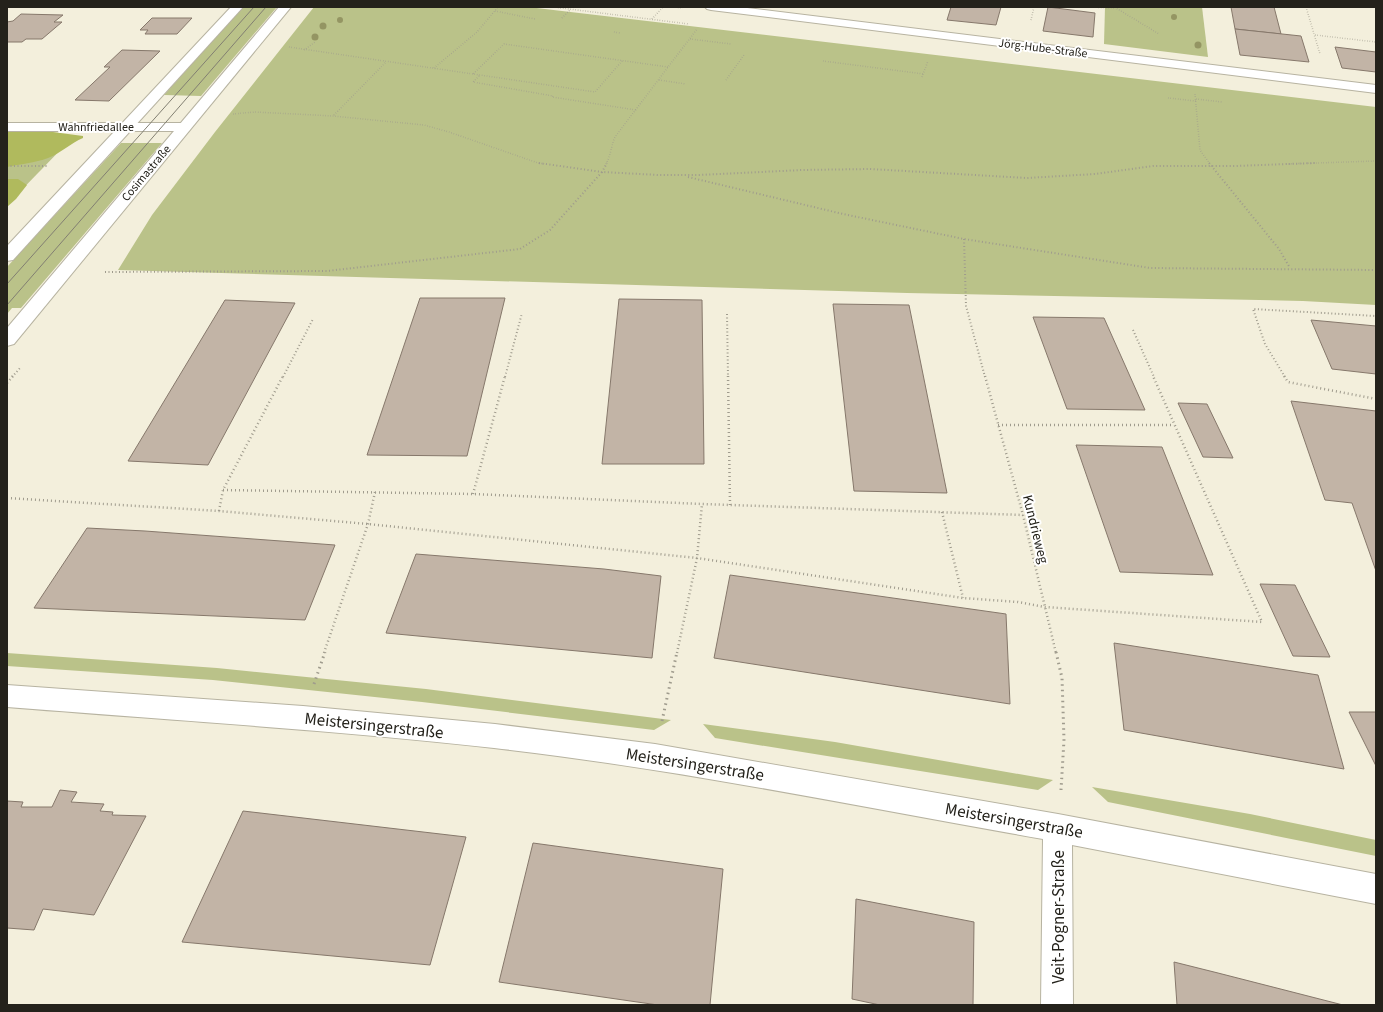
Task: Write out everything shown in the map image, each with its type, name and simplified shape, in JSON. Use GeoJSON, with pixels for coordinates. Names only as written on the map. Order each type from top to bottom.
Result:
{"type":"FeatureCollection","features":[{"type":"Feature","properties":{"kind":"street"},"geometry":{"type":"LineString","coordinates":[[7,256],[237,7]]}},
{"type":"Feature","properties":{"kind":"street","name":"Cosimastraße"},"geometry":{"type":"LineString","coordinates":[[7,340],[285,7]]}},
{"type":"Feature","properties":{"kind":"street","name":"Jörg-Hube-Straße"},"geometry":{"type":"LineString","coordinates":[[711,7],[1376,89]]}},
{"type":"Feature","properties":{"kind":"street","name":"Wahnfriedallee"},"geometry":{"type":"LineString","coordinates":[[7,127],[184,127]]}},
{"type":"Feature","properties":{"kind":"street","name":"Meistersingerstraße"},"geometry":{"type":"LineString","coordinates":[[7,696],[303,718],[495,736],[655,757],[1058,828],[1376,888]]}},
{"type":"Feature","properties":{"kind":"street","name":"Veit-Pogner-Straße"},"geometry":{"type":"LineString","coordinates":[[1057,1005],[1058,828]]}},
{"type":"Feature","properties":{"kind":"path"},"geometry":{"type":"LineString","coordinates":[[434,68],[477,32],[498,7]]}},
{"type":"Feature","properties":{"kind":"path"},"geometry":{"type":"LineString","coordinates":[[652,20],[663,7]]}},
{"type":"Feature","properties":{"kind":"path"},"geometry":{"type":"LineString","coordinates":[[1086,7],[1116,8]]}},
{"type":"Feature","properties":{"kind":"path"},"geometry":{"type":"LineString","coordinates":[[1306,7],[1329,84]]}},
{"type":"Feature","properties":{"kind":"path"},"geometry":{"type":"LineString","coordinates":[[562,18],[570,9]]}},
{"type":"Feature","properties":{"kind":"path"},"geometry":{"type":"LineString","coordinates":[[495,11],[535,19]]}},
{"type":"Feature","properties":{"kind":"path"},"geometry":{"type":"LineString","coordinates":[[101,272],[327,271],[520,249],[550,230],[602,172],[611,156],[612,145],[615,137],[700,26]]}},
{"type":"Feature","properties":{"kind":"path"},"geometry":{"type":"LineString","coordinates":[[614,32],[620,33]]}},
{"type":"Feature","properties":{"kind":"path"},"geometry":{"type":"LineString","coordinates":[[1315,35],[1376,42]]}},
{"type":"Feature","properties":{"kind":"path"},"geometry":{"type":"LineString","coordinates":[[690,39],[731,44]]}},
{"type":"Feature","properties":{"kind":"path"},"geometry":{"type":"LineString","coordinates":[[304,50],[315,42]]}},
{"type":"Feature","properties":{"kind":"path"},"geometry":{"type":"LineString","coordinates":[[473,74],[504,44],[668,67]]}},
{"type":"Feature","properties":{"kind":"path"},"geometry":{"type":"LineString","coordinates":[[288,47],[595,92],[622,61]]}},
{"type":"Feature","properties":{"kind":"path"},"geometry":{"type":"LineString","coordinates":[[726,80],[744,55]]}},
{"type":"Feature","properties":{"kind":"path"},"geometry":{"type":"LineString","coordinates":[[823,61],[924,74]]}},
{"type":"Feature","properties":{"kind":"path"},"geometry":{"type":"LineString","coordinates":[[334,116],[386,62]]}},
{"type":"Feature","properties":{"kind":"path"},"geometry":{"type":"LineString","coordinates":[[480,75],[473,82],[515,88],[513,90],[553,96],[552,97],[636,110]]}},
{"type":"Feature","properties":{"kind":"path"},"geometry":{"type":"LineString","coordinates":[[659,80],[686,84]]}},
{"type":"Feature","properties":{"kind":"path"},"geometry":{"type":"LineString","coordinates":[[1195,93],[1200,150],[1210,165],[1278,249],[1290,269]]}},
{"type":"Feature","properties":{"kind":"path"},"geometry":{"type":"LineString","coordinates":[[1168,98],[1222,102]]}},
{"type":"Feature","properties":{"kind":"path"},"geometry":{"type":"LineString","coordinates":[[227,114],[255,112],[334,116],[424,126],[448,132],[538,163],[602,172],[682,175],[870,169],[1027,178],[1095,174],[1154,166],[1376,160]]}},
{"type":"Feature","properties":{"kind":"path"},"geometry":{"type":"LineString","coordinates":[[7,166],[49,166]]}},
{"type":"Feature","properties":{"kind":"path"},"geometry":{"type":"LineString","coordinates":[[682,175],[843,214],[964,239],[1150,268],[1376,270]]}},
{"type":"Feature","properties":{"kind":"path","name":"Kundrieweg"},"geometry":{"type":"LineString","coordinates":[[964,239],[966,306],[1023,515],[1062,678],[1064,740],[1058,828]]}},
{"type":"Feature","properties":{"kind":"path"},"geometry":{"type":"LineString","coordinates":[[1376,316],[1253,309],[1265,344],[1288,382],[1376,399]]}},
{"type":"Feature","properties":{"kind":"path"},"geometry":{"type":"LineString","coordinates":[[474,494],[522,313]]}},
{"type":"Feature","properties":{"kind":"path"},"geometry":{"type":"LineString","coordinates":[[727,314],[730,505]]}},
{"type":"Feature","properties":{"kind":"path"},"geometry":{"type":"LineString","coordinates":[[219,511],[223,490],[313,319]]}},
{"type":"Feature","properties":{"kind":"path"},"geometry":{"type":"LineString","coordinates":[[7,498],[219,511],[368,524],[697,558],[963,598],[1018,602],[1045,607],[1262,622],[1133,330]]}},
{"type":"Feature","properties":{"kind":"path"},"geometry":{"type":"LineString","coordinates":[[998,425],[1174,425]]}},
{"type":"Feature","properties":{"kind":"path"},"geometry":{"type":"LineString","coordinates":[[223,490],[474,494],[702,504],[1023,515]]}},
{"type":"Feature","properties":{"kind":"path"},"geometry":{"type":"LineString","coordinates":[[303,718],[368,524],[375,492]]}},
{"type":"Feature","properties":{"kind":"path"},"geometry":{"type":"LineString","coordinates":[[655,757],[697,558],[702,504]]}},
{"type":"Feature","properties":{"kind":"path"},"geometry":{"type":"LineString","coordinates":[[942,512],[963,598]]}},
{"type":"Feature","properties":{"kind":"green space"},"geometry":{"type":"Polygon","coordinates":[[[243,7],[277,7],[201,96],[164,95],[243,7]]]}},
{"type":"Feature","properties":{"kind":"green space"},"geometry":{"type":"Polygon","coordinates":[[[314,7],[528,7],[1376,107],[1376,305],[1303,301],[907,293],[118,270],[152,215],[215,132],[314,7]]]}},
{"type":"Feature","properties":{"kind":"green space"},"geometry":{"type":"Polygon","coordinates":[[[1105,7],[1202,7],[1208,57],[1104,44],[1105,7]]]}},
{"type":"Feature","properties":{"kind":"green space"},"geometry":{"type":"Polygon","coordinates":[[[7,132],[53,132],[83,136],[83,138],[43,160],[7,167],[7,132]]]}},
{"type":"Feature","properties":{"kind":"green space"},"geometry":{"type":"Polygon","coordinates":[[[7,138],[71,139],[7,205],[7,138]]]}},
{"type":"Feature","properties":{"kind":"green space"},"geometry":{"type":"Polygon","coordinates":[[[121,143],[162,143],[21,308],[12,308],[7,314],[7,267],[121,143]]]}},
{"type":"Feature","properties":{"kind":"green space"},"geometry":{"type":"Polygon","coordinates":[[[7,179],[18,179],[27,185],[16,199],[7,207],[7,179]]]}},
{"type":"Feature","properties":{"kind":"green space"},"geometry":{"type":"Polygon","coordinates":[[[7,653],[217,668],[426,689],[671,720],[654,730],[422,702],[213,680],[7,666],[7,653]]]}},
{"type":"Feature","properties":{"kind":"green space"},"geometry":{"type":"Polygon","coordinates":[[[703,724],[835,742],[1053,780],[1038,790],[715,738],[703,724]]]}},
{"type":"Feature","properties":{"kind":"green space"},"geometry":{"type":"Polygon","coordinates":[[[1092,787],[1250,814],[1376,840],[1376,856],[1108,802],[1092,787]]]}},
{"type":"Feature","properties":{"kind":"building"},"geometry":{"type":"Polygon","coordinates":[[[951,7],[1001,7],[996,25],[947,20],[951,7]]]}},
{"type":"Feature","properties":{"kind":"building"},"geometry":{"type":"Polygon","coordinates":[[[1048,7],[1095,13],[1093,37],[1043,31],[1048,7]]]}},
{"type":"Feature","properties":{"kind":"building"},"geometry":{"type":"Polygon","coordinates":[[[1231,7],[1274,7],[1281,34],[1235,29],[1231,7]]]}},
{"type":"Feature","properties":{"kind":"building"},"geometry":{"type":"Polygon","coordinates":[[[21,14],[63,15],[54,22],[62,22],[42,39],[26,39],[22,42],[7,42],[7,22],[13,21],[21,14]]]}},
{"type":"Feature","properties":{"kind":"building"},"geometry":{"type":"Polygon","coordinates":[[[152,18],[192,18],[177,34],[145,34],[148,30],[140,30],[152,18]]]}},
{"type":"Feature","properties":{"kind":"building"},"geometry":{"type":"Polygon","coordinates":[[[1235,29],[1301,36],[1309,62],[1240,55],[1235,29]]]}},
{"type":"Feature","properties":{"kind":"building"},"geometry":{"type":"Polygon","coordinates":[[[1335,47],[1376,52],[1376,72],[1342,68],[1335,47]]]}},
{"type":"Feature","properties":{"kind":"building"},"geometry":{"type":"Polygon","coordinates":[[[122,50],[160,51],[109,101],[75,100],[110,67],[104,67],[122,50]]]}},
{"type":"Feature","properties":{"kind":"building"},"geometry":{"type":"Polygon","coordinates":[[[420,298],[505,298],[467,456],[367,455],[420,298]]]}},
{"type":"Feature","properties":{"kind":"building"},"geometry":{"type":"Polygon","coordinates":[[[619,299],[702,300],[704,464],[602,464],[619,299]]]}},
{"type":"Feature","properties":{"kind":"building"},"geometry":{"type":"Polygon","coordinates":[[[225,300],[295,303],[208,465],[128,461],[225,300]]]}},
{"type":"Feature","properties":{"kind":"building"},"geometry":{"type":"Polygon","coordinates":[[[833,304],[909,305],[947,493],[854,491],[833,304]]]}},
{"type":"Feature","properties":{"kind":"building"},"geometry":{"type":"Polygon","coordinates":[[[1033,317],[1104,318],[1145,410],[1067,409],[1033,317]]]}},
{"type":"Feature","properties":{"kind":"building"},"geometry":{"type":"Polygon","coordinates":[[[1311,320],[1376,326],[1376,374],[1332,369],[1311,320]]]}},
{"type":"Feature","properties":{"kind":"building"},"geometry":{"type":"Polygon","coordinates":[[[1291,401],[1376,411],[1376,571],[1352,503],[1325,500],[1291,401]]]}},
{"type":"Feature","properties":{"kind":"building"},"geometry":{"type":"Polygon","coordinates":[[[1178,403],[1207,404],[1233,458],[1203,457],[1178,403]]]}},
{"type":"Feature","properties":{"kind":"building"},"geometry":{"type":"Polygon","coordinates":[[[1076,445],[1162,447],[1213,575],[1120,572],[1076,445]]]}},
{"type":"Feature","properties":{"kind":"building"},"geometry":{"type":"Polygon","coordinates":[[[87,528],[335,545],[305,620],[34,608],[87,528]]]}},
{"type":"Feature","properties":{"kind":"building"},"geometry":{"type":"Polygon","coordinates":[[[416,554],[604,569],[661,576],[652,658],[386,633],[416,554]]]}},
{"type":"Feature","properties":{"kind":"building"},"geometry":{"type":"Polygon","coordinates":[[[730,575],[1006,614],[1010,704],[714,658],[730,575]]]}},
{"type":"Feature","properties":{"kind":"building"},"geometry":{"type":"Polygon","coordinates":[[[1260,584],[1295,585],[1330,657],[1293,656],[1260,584]]]}},
{"type":"Feature","properties":{"kind":"building"},"geometry":{"type":"Polygon","coordinates":[[[1114,643],[1318,675],[1344,769],[1124,730],[1114,643]]]}},
{"type":"Feature","properties":{"kind":"building"},"geometry":{"type":"Polygon","coordinates":[[[1349,712],[1376,712],[1376,766],[1349,712]]]}},
{"type":"Feature","properties":{"kind":"building"},"geometry":{"type":"Polygon","coordinates":[[[60,790],[77,792],[71,802],[104,804],[100,811],[113,812],[112,815],[146,816],[94,915],[43,909],[34,930],[7,928],[7,801],[23,802],[21,807],[52,807],[60,790]]]}},
{"type":"Feature","properties":{"kind":"building"},"geometry":{"type":"Polygon","coordinates":[[[243,811],[466,837],[430,965],[182,942],[243,811]]]}},
{"type":"Feature","properties":{"kind":"building"},"geometry":{"type":"Polygon","coordinates":[[[533,843],[723,869],[710,1005],[658,1005],[499,982],[533,843]]]}},
{"type":"Feature","properties":{"kind":"building"},"geometry":{"type":"Polygon","coordinates":[[[856,899],[974,922],[973,1005],[880,1005],[852,999],[856,899]]]}},
{"type":"Feature","properties":{"kind":"building"},"geometry":{"type":"Polygon","coordinates":[[[1174,962],[1218,973],[1343,1005],[1177,1005],[1174,962]]]}},
{"type":"Feature","properties":{"kind":"tram line"},"geometry":{"type":"LineString","coordinates":[[7,284],[254,7]]}},
{"type":"Feature","properties":{"kind":"tram line"},"geometry":{"type":"LineString","coordinates":[[7,305],[266,7]]}}]}
